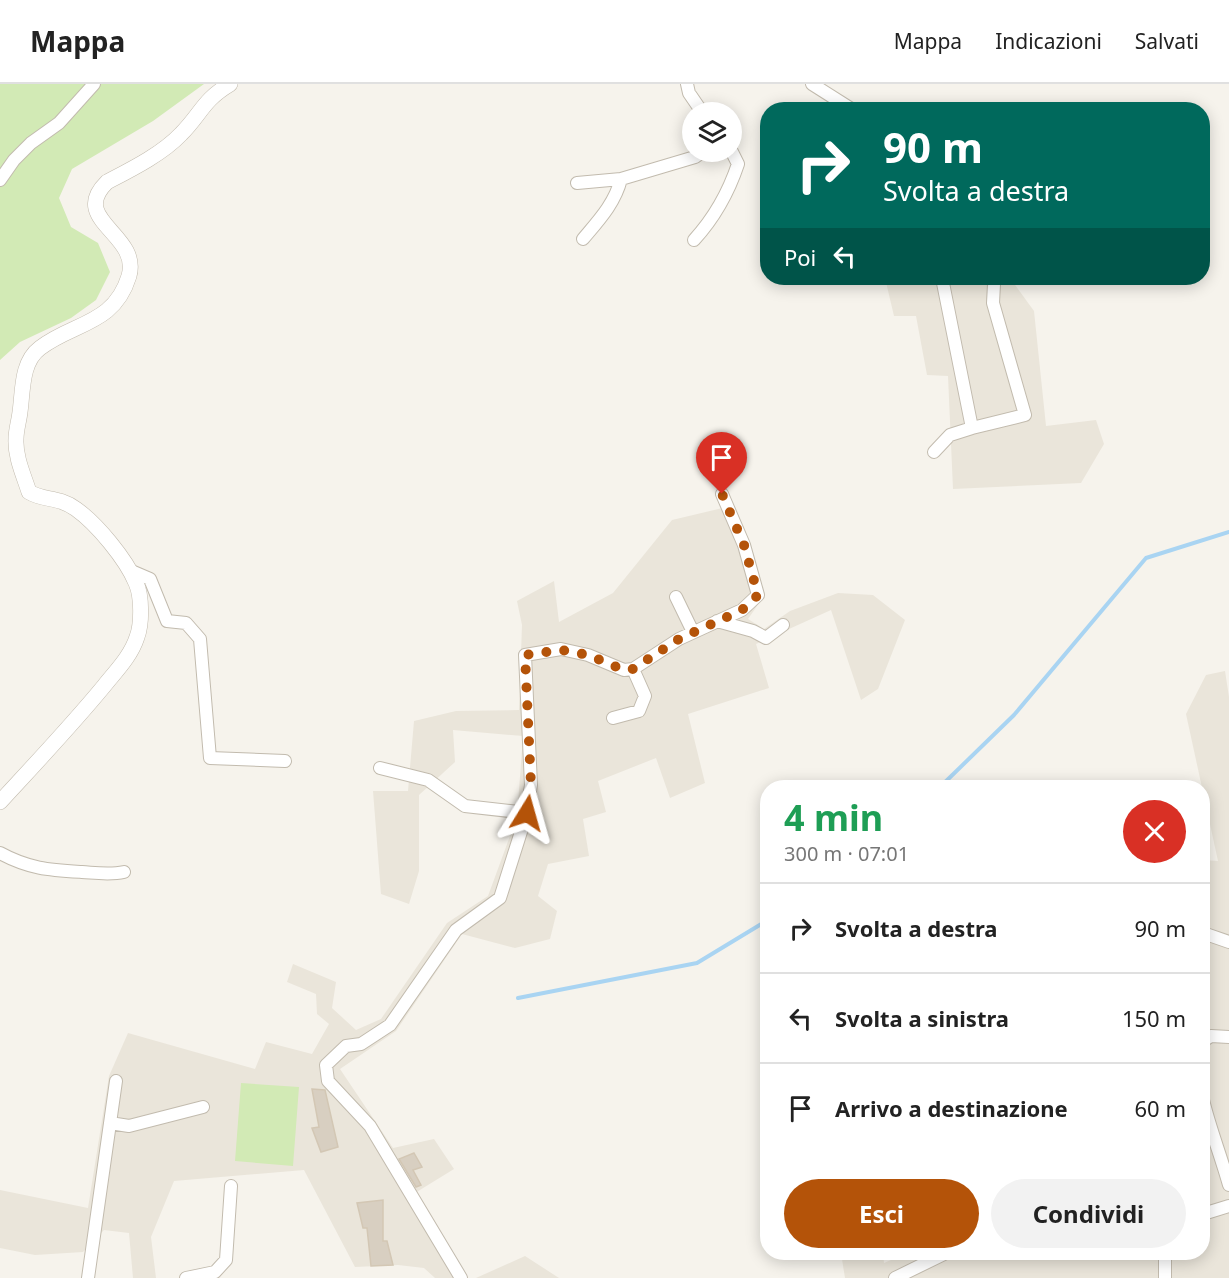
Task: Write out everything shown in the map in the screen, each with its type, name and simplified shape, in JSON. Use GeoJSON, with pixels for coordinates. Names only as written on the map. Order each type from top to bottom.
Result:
{"type":"FeatureCollection","features":[{"type":"Feature","properties":{"kind":"street"},"geometry":{"type":"LineString","coordinates":[[0,180],[26,148],[59,123],[94,84]]}},
{"type":"Feature","properties":{"kind":"street"},"geometry":{"type":"LineString","coordinates":[[0,802],[81,715],[130,652],[138,636],[140,625],[138,585],[129,570],[89,520],[64,501],[36,496],[29,492],[15,440],[25,371],[37,350],[53,339],[81,328],[101,316],[119,300],[126,286],[130,272],[129,256],[94,209],[95,198],[99,190],[107,182],[174,140],[208,99],[230,84]]}},
{"type":"Feature","properties":{"kind":"street"},"geometry":{"type":"LineString","coordinates":[[687,84],[689,93],[695,102]]}},
{"type":"Feature","properties":{"kind":"street"},"geometry":{"type":"LineString","coordinates":[[812,84],[840,102]]}},
{"type":"Feature","properties":{"kind":"street"},"geometry":{"type":"LineString","coordinates":[[577,183],[621,179],[682,162]]}},
{"type":"Feature","properties":{"kind":"street"},"geometry":{"type":"LineString","coordinates":[[694,240],[715,216],[731,186],[737,162]]}},
{"type":"Feature","properties":{"kind":"street"},"geometry":{"type":"LineString","coordinates":[[584,239],[618,192],[621,179]]}},
{"type":"Feature","properties":{"kind":"street"},"geometry":{"type":"LineString","coordinates":[[943,285],[972,428]]}},
{"type":"Feature","properties":{"kind":"street"},"geometry":{"type":"LineString","coordinates":[[934,452],[950,435],[1025,415],[993,303],[994,285]]}},
{"type":"Feature","properties":{"kind":"street"},"geometry":{"type":"LineString","coordinates":[[461,1278],[370,1126],[328,1081],[326,1065],[346,1046],[361,1044],[390,1026],[456,930],[500,898],[527,813],[531,785],[525,655],[561,650],[588,655],[624,670],[633,669],[693,632],[742,610],[758,595],[744,545],[722,494]]}},
{"type":"Feature","properties":{"kind":"street"},"geometry":{"type":"LineString","coordinates":[[129,570],[150,579],[167,621],[186,623],[200,639],[210,759],[285,760]]}},
{"type":"Feature","properties":{"kind":"street"},"geometry":{"type":"LineString","coordinates":[[676,597],[693,632]]}},
{"type":"Feature","properties":{"kind":"street"},"geometry":{"type":"LineString","coordinates":[[717,621],[753,631],[766,638],[783,626]]}},
{"type":"Feature","properties":{"kind":"street"},"geometry":{"type":"LineString","coordinates":[[613,718],[639,711],[645,696],[633,669]]}},
{"type":"Feature","properties":{"kind":"street"},"geometry":{"type":"LineString","coordinates":[[380,768],[428,780],[465,806],[527,813]]}},
{"type":"Feature","properties":{"kind":"street"},"geometry":{"type":"LineString","coordinates":[[0,853],[20,863],[46,871],[113,874],[124,872]]}},
{"type":"Feature","properties":{"kind":"street"},"geometry":{"type":"LineString","coordinates":[[1210,935],[1229,942]]}},
{"type":"Feature","properties":{"kind":"street"},"geometry":{"type":"LineString","coordinates":[[1210,1037],[1229,1037]]}},
{"type":"Feature","properties":{"kind":"street"},"geometry":{"type":"LineString","coordinates":[[88,1278],[116,1081]]}},
{"type":"Feature","properties":{"kind":"street"},"geometry":{"type":"LineString","coordinates":[[110,1123],[129,1126],[203,1107]]}},
{"type":"Feature","properties":{"kind":"street"},"geometry":{"type":"LineString","coordinates":[[1210,1129],[1219,1148],[1229,1185]]}},
{"type":"Feature","properties":{"kind":"street"},"geometry":{"type":"LineString","coordinates":[[186,1278],[215,1272],[226,1260],[231,1186]]}},
{"type":"Feature","properties":{"kind":"street"},"geometry":{"type":"LineString","coordinates":[[1210,1212],[1229,1206]]}},
{"type":"Feature","properties":{"kind":"street"},"geometry":{"type":"LineString","coordinates":[[895,1278],[932,1260]]}},
{"type":"Feature","properties":{"kind":"street"},"geometry":{"type":"LineString","coordinates":[[1165,1260],[1165,1278]]}},
{"type":"Feature","properties":{"kind":"shaded area"},"geometry":{"type":"Polygon","coordinates":[[[887,285],[1015,285],[1034,311],[1046,426],[1096,420],[1104,444],[1081,483],[953,489],[948,376],[927,375],[916,316],[894,316],[887,285]]]}},
{"type":"Feature","properties":{"kind":"shaded area"},"geometry":{"type":"Polygon","coordinates":[[[731,506],[764,596],[748,619],[764,629],[790,611],[838,593],[873,595],[905,620],[878,689],[861,700],[831,610],[756,644],[769,688],[688,714],[705,783],[670,798],[656,758],[598,781],[606,812],[583,819],[589,856],[548,864],[538,896],[557,911],[550,939],[515,948],[462,934],[396,1031],[340,1069],[393,1148],[434,1139],[454,1169],[415,1193],[466,1278],[435,1278],[424,1268],[398,1265],[355,1267],[304,1170],[174,1181],[151,1237],[156,1278],[133,1278],[129,1233],[104,1230],[83,1252],[35,1255],[0,1248],[0,1190],[88,1208],[109,1076],[128,1033],[255,1069],[266,1042],[312,1054],[329,1024],[317,1014],[316,994],[287,982],[293,964],[336,982],[332,1008],[356,1030],[381,1019],[447,923],[488,896],[517,817],[523,736],[453,730],[455,762],[419,795],[419,871],[409,904],[381,894],[373,791],[408,791],[414,721],[456,711],[519,710],[522,625],[517,601],[554,581],[559,622],[613,593],[672,520],[731,506]]]}},
{"type":"Feature","properties":{"kind":"shaded area"},"geometry":{"type":"Polygon","coordinates":[[[1225,671],[1229,697],[1229,1278],[845,1278],[842,1260],[884,1260],[884,1263],[891,1260],[1210,1260],[1210,860],[1218,861],[1210,824],[1210,780],[1200,780],[1186,714],[1206,675],[1225,671]]]}},
{"type":"Feature","properties":{"kind":"shaded area"},"geometry":{"type":"Polygon","coordinates":[[[525,1256],[559,1278],[476,1278],[525,1256]]]}},
{"type":"Feature","properties":{"kind":"green space"},"geometry":{"type":"Polygon","coordinates":[[[0,84],[204,84],[153,121],[72,169],[59,198],[71,227],[98,243],[110,272],[96,300],[71,318],[20,342],[0,360],[0,84]]]}},
{"type":"Feature","properties":{"kind":"green space"},"geometry":{"type":"Polygon","coordinates":[[[241,1083],[299,1087],[293,1166],[235,1161],[241,1083]]]}},
{"type":"Feature","properties":{"kind":"building"},"geometry":{"type":"Polygon","coordinates":[[[312,1089],[325,1090],[338,1147],[321,1152],[312,1128],[319,1127],[312,1089]]]}},
{"type":"Feature","properties":{"kind":"building"},"geometry":{"type":"Polygon","coordinates":[[[414,1153],[422,1167],[413,1170],[421,1185],[416,1187],[399,1159],[414,1153]]]}},
{"type":"Feature","properties":{"kind":"building"},"geometry":{"type":"Polygon","coordinates":[[[383,1200],[383,1241],[387,1241],[393,1265],[371,1266],[367,1228],[363,1228],[357,1203],[383,1200]]]}},
{"type":"Feature","properties":{"kind":"waterway"},"geometry":{"type":"LineString","coordinates":[[947,780],[1014,715],[1146,558],[1229,532]]}},
{"type":"Feature","properties":{"kind":"waterway"},"geometry":{"type":"LineString","coordinates":[[518,998],[697,963],[760,925]]}},
{"type":"Feature","properties":{"kind":"route"},"geometry":{"type":"LineString","coordinates":[[527,813],[531,785],[525,655],[561,650],[588,655],[624,670],[633,669],[679,639],[742,610],[758,595],[744,545],[722,494]]}}]}
